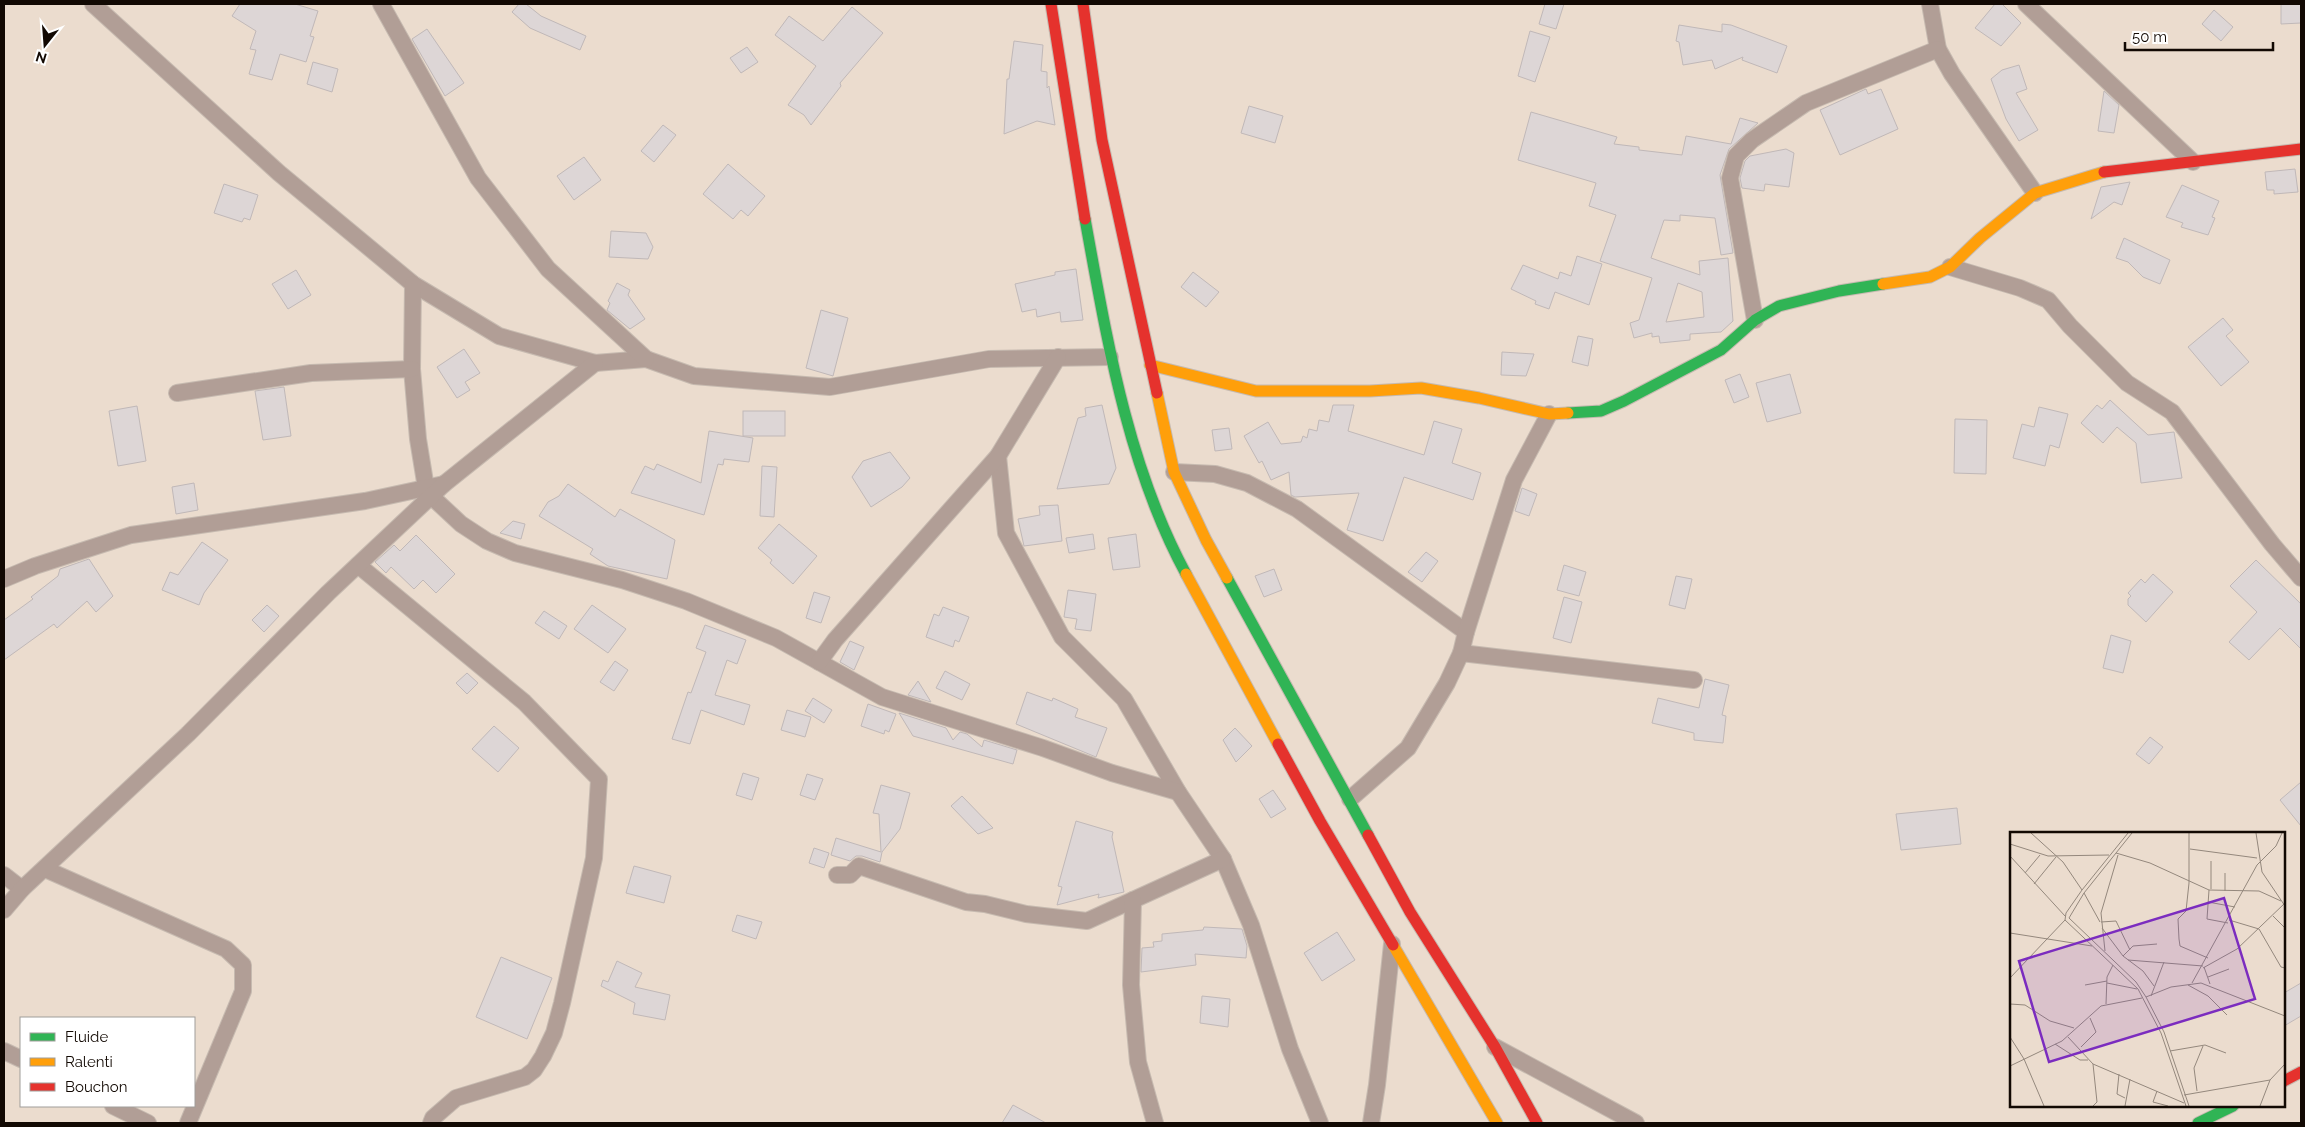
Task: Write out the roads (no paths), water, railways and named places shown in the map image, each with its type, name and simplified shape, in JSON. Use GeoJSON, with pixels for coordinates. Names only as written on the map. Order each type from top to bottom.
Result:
{"type":"FeatureCollection","features":[{"type":"Feature","properties":{"kind":"street"},"geometry":{"type":"LineString","coordinates":[[92,4],[279,173],[413,284],[499,336],[595,362],[646,359],[694,376],[830,386],[990,359],[1110,357]]}},
{"type":"Feature","properties":{"kind":"street"},"geometry":{"type":"LineString","coordinates":[[381,4],[478,178],[548,269],[646,359]]}},
{"type":"Feature","properties":{"kind":"street"},"geometry":{"type":"LineString","coordinates":[[1051,4],[1072,147],[1110,357],[1146,481],[1173,549],[1320,821],[1497,1123]]}},
{"type":"Feature","properties":{"kind":"street"},"geometry":{"type":"LineString","coordinates":[[1083,4],[1102,140],[1174,472],[1206,540],[1350,799],[1410,912],[1495,1047],[1537,1123]]}},
{"type":"Feature","properties":{"kind":"street"},"geometry":{"type":"LineString","coordinates":[[1930,4],[1938,49],[1952,74],[2036,193]]}},
{"type":"Feature","properties":{"kind":"street"},"geometry":{"type":"LineString","coordinates":[[2026,4],[2193,162]]}},
{"type":"Feature","properties":{"kind":"street"},"geometry":{"type":"LineString","coordinates":[[1755,320],[1730,178],[1736,156],[1752,140],[1806,103],[1938,49]]}},
{"type":"Feature","properties":{"kind":"street"},"geometry":{"type":"LineString","coordinates":[[1150,365],[1256,391],[1350,391],[1421,388],[1549,414],[1600,411],[1624,402],[1721,350],[1755,320],[1779,306],[1839,291],[1930,277],[1950,266],[1980,238],[2036,193],[2110,170],[2301,149]]}},
{"type":"Feature","properties":{"kind":"street"},"geometry":{"type":"LineString","coordinates":[[1950,266],[2020,288],[2048,300],[2070,326],[2127,382],[2172,412],[2272,544],[2301,578]]}},
{"type":"Feature","properties":{"kind":"street"},"geometry":{"type":"LineString","coordinates":[[413,284],[412,369],[418,439],[429,492],[461,524],[487,541],[515,553],[622,580],[686,601],[776,638],[882,696],[1043,748],[1112,773],[1178,792]]}},
{"type":"Feature","properties":{"kind":"street"},"geometry":{"type":"LineString","coordinates":[[819,662],[835,640],[998,456],[1058,357]]}},
{"type":"Feature","properties":{"kind":"street"},"geometry":{"type":"LineString","coordinates":[[4,910],[22,889],[188,734],[429,492],[444,484],[595,362]]}},
{"type":"Feature","properties":{"kind":"street"},"geometry":{"type":"LineString","coordinates":[[177,393],[311,373],[412,369]]}},
{"type":"Feature","properties":{"kind":"street"},"geometry":{"type":"LineString","coordinates":[[1350,799],[1408,748],[1447,683],[1461,653],[1514,480],[1549,414]]}},
{"type":"Feature","properties":{"kind":"street"},"geometry":{"type":"LineString","coordinates":[[998,456],[1006,533],[1062,638],[1124,699],[1178,792],[1223,859],[1251,925],[1290,1049],[1320,1123]]}},
{"type":"Feature","properties":{"kind":"street"},"geometry":{"type":"LineString","coordinates":[[1174,472],[1215,474],[1247,483],[1297,509],[1466,632]]}},
{"type":"Feature","properties":{"kind":"street"},"geometry":{"type":"LineString","coordinates":[[4,579],[131,535],[429,492]]}},
{"type":"Feature","properties":{"kind":"street"},"geometry":{"type":"LineString","coordinates":[[358,565],[524,702],[599,779],[594,858],[562,1003],[554,1033],[543,1056],[534,1070],[525,1077],[456,1098],[433,1118],[431,1123]]}},
{"type":"Feature","properties":{"kind":"street"},"geometry":{"type":"LineString","coordinates":[[1461,653],[1694,680]]}},
{"type":"Feature","properties":{"kind":"street"},"geometry":{"type":"LineString","coordinates":[[837,875],[850,875],[859,866],[966,902],[985,904],[1026,914],[1087,921],[1223,859]]}},
{"type":"Feature","properties":{"kind":"street"},"geometry":{"type":"LineString","coordinates":[[45,869],[226,949],[243,965],[243,991],[195,1106]]}},
{"type":"Feature","properties":{"kind":"street"},"geometry":{"type":"LineString","coordinates":[[4,876],[22,889]]}},
{"type":"Feature","properties":{"kind":"street"},"geometry":{"type":"LineString","coordinates":[[1132,900],[1132,986],[1138,1062],[1155,1123]]}},
{"type":"Feature","properties":{"kind":"street"},"geometry":{"type":"LineString","coordinates":[[1371,1123],[1377,1085],[1392,944]]}},
{"type":"Feature","properties":{"kind":"street"},"geometry":{"type":"LineString","coordinates":[[1495,1047],[1636,1123]]}},
{"type":"Feature","properties":{"kind":"street"},"geometry":{"type":"LineString","coordinates":[[4,1051],[20,1059]]}},
{"type":"Feature","properties":{"kind":"street"},"geometry":{"type":"LineString","coordinates":[[2285,1080],[2301,1072]]}},
{"type":"Feature","properties":{"kind":"street"},"geometry":{"type":"LineString","coordinates":[[115,1107],[148,1123]]}},
{"type":"Feature","properties":{"kind":"street"},"geometry":{"type":"LineString","coordinates":[[188,1123],[195,1107]]}},
{"type":"Feature","properties":{"kind":"street"},"geometry":{"type":"LineString","coordinates":[[2198,1123],[2231,1107]]}}]}
